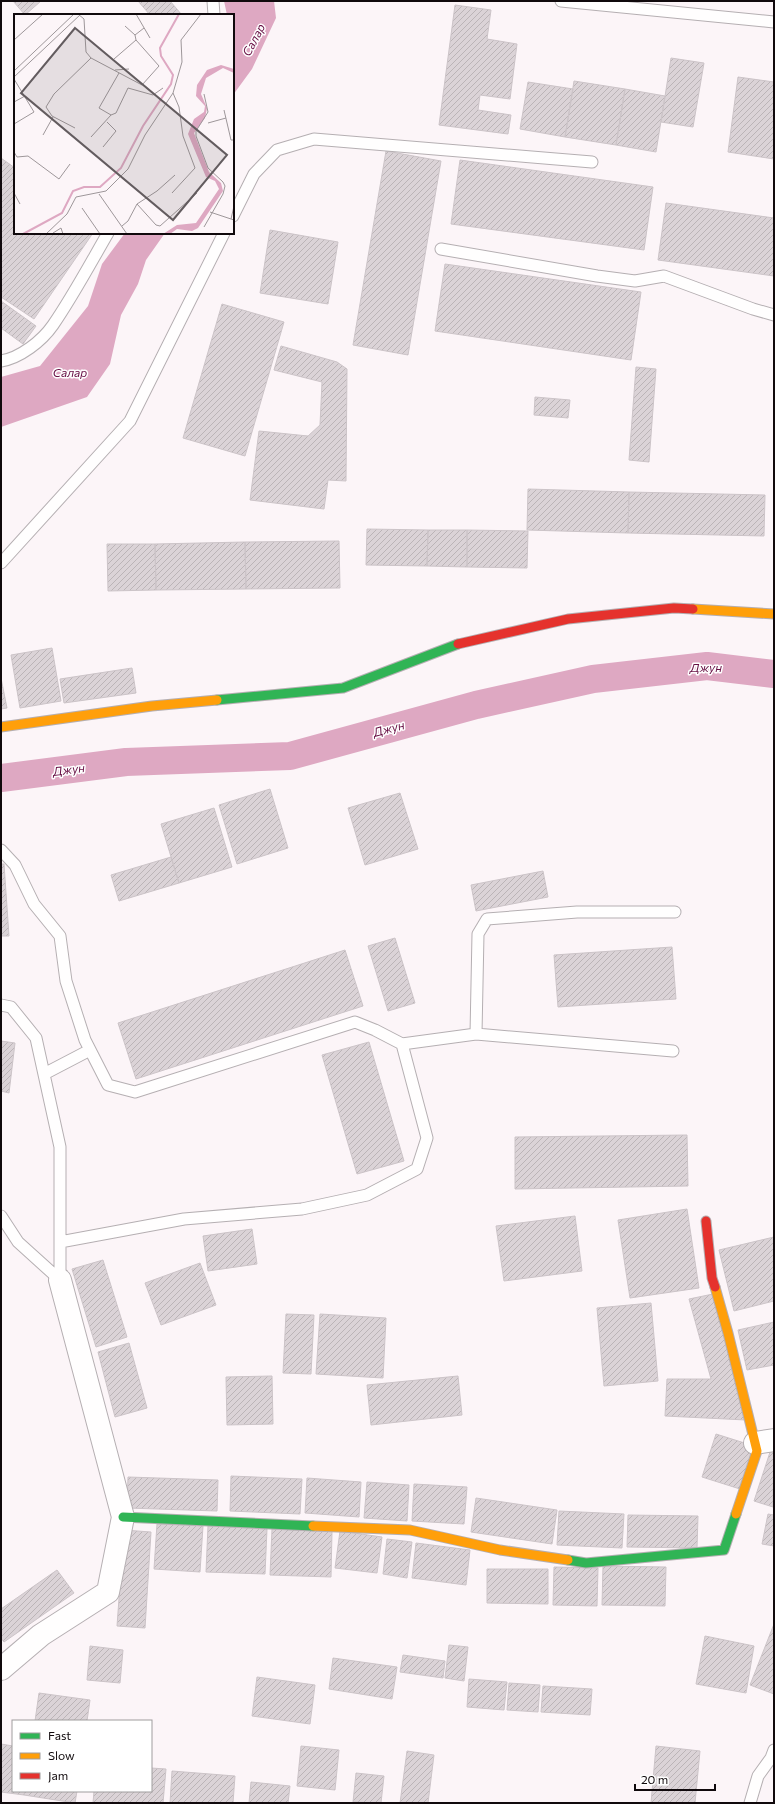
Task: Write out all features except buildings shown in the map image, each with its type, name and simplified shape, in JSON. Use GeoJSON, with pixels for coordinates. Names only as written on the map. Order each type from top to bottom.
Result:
{"type":"FeatureCollection","features":[{"type":"Feature","properties":{"kind":"street"},"geometry":{"type":"LineString","coordinates":[[1,727],[152,706],[343,688],[464,642],[568,619],[674,608],[774,614]]}},
{"type":"Feature","properties":{"kind":"street"},"geometry":{"type":"LineString","coordinates":[[123,1517],[410,1530],[500,1550],[586,1563],[724,1550],[757,1451],[764,1442],[728,1333],[712,1278],[706,1221]]}},
{"type":"Feature","properties":{"kind":"street"},"geometry":{"type":"LineString","coordinates":[[1,1669],[41,1634],[108,1592],[123,1517],[60,1280]]}},
{"type":"Feature","properties":{"kind":"lane"},"geometry":{"type":"LineString","coordinates":[[213,1],[214,14]]}},
{"type":"Feature","properties":{"kind":"lane"},"geometry":{"type":"LineString","coordinates":[[561,1],[774,22]]}},
{"type":"Feature","properties":{"kind":"lane"},"geometry":{"type":"LineString","coordinates":[[234,214],[254,174],[277,150],[314,139],[592,162]]}},
{"type":"Feature","properties":{"kind":"lane"},"geometry":{"type":"LineString","coordinates":[[1,361],[12,359],[32,346],[52,326],[107,234]]}},
{"type":"Feature","properties":{"kind":"lane"},"geometry":{"type":"LineString","coordinates":[[1,563],[130,421],[224,234]]}},
{"type":"Feature","properties":{"kind":"lane"},"geometry":{"type":"LineString","coordinates":[[441,249],[635,281],[664,276],[753,310],[774,315]]}},
{"type":"Feature","properties":{"kind":"lane"},"geometry":{"type":"LineString","coordinates":[[1,850],[15,865],[34,904],[60,936],[66,981],[90,1050],[108,1085],[135,1092],[355,1022],[375,1030],[402,1044],[476,1034],[673,1050]]}},
{"type":"Feature","properties":{"kind":"lane"},"geometry":{"type":"LineString","coordinates":[[476,1034],[478,934],[486,920],[578,912],[675,912]]}},
{"type":"Feature","properties":{"kind":"lane"},"geometry":{"type":"LineString","coordinates":[[1,1006],[11,1007],[36,1038],[60,1147],[60,1280]]}},
{"type":"Feature","properties":{"kind":"lane"},"geometry":{"type":"LineString","coordinates":[[60,1242],[184,1219],[302,1209],[367,1195],[418,1170],[427,1138],[402,1044]]}},
{"type":"Feature","properties":{"kind":"lane"},"geometry":{"type":"LineString","coordinates":[[44,1074],[90,1050]]}},
{"type":"Feature","properties":{"kind":"lane"},"geometry":{"type":"LineString","coordinates":[[1,1216],[18,1242],[60,1280]]}},
{"type":"Feature","properties":{"kind":"lane"},"geometry":{"type":"LineString","coordinates":[[750,1803],[758,1776],[773,1756]]}},
{"type":"Feature","properties":{"kind":"water","name":"Салар"},"geometry":{"type":"Polygon","coordinates":[[[224,1],[274,1],[276,18],[252,69],[234,94],[234,14],[227,14],[224,1]]]}},
{"type":"Feature","properties":{"kind":"water","name":"Салар"},"geometry":{"type":"Polygon","coordinates":[[[124,234],[164,234],[146,260],[138,284],[121,315],[110,364],[87,397],[1,427],[1,377],[40,366],[88,306],[102,264],[124,234]]]}},
{"type":"Feature","properties":{"kind":"waterway","name":"Джун"},"geometry":{"type":"LineString","coordinates":[[1,778],[126,762],[290,756],[476,705],[593,679],[707,666],[774,674]]}},
{"type":"Feature","properties":{"kind":"traffic: fast"},"geometry":{"type":"LineString","coordinates":[[217,700],[343,688],[458,644]]}},
{"type":"Feature","properties":{"kind":"traffic: fast"},"geometry":{"type":"LineString","coordinates":[[568,1560],[586,1563],[724,1550],[736,1514]]}},
{"type":"Feature","properties":{"kind":"traffic: fast"},"geometry":{"type":"LineString","coordinates":[[123,1517],[313,1526]]}},
{"type":"Feature","properties":{"kind":"traffic: slow"},"geometry":{"type":"LineString","coordinates":[[693,609],[774,614]]}},
{"type":"Feature","properties":{"kind":"traffic: slow"},"geometry":{"type":"LineString","coordinates":[[1,727],[152,706],[217,700]]}},
{"type":"Feature","properties":{"kind":"traffic: slow"},"geometry":{"type":"LineString","coordinates":[[715,1287],[757,1451],[736,1514]]}},
{"type":"Feature","properties":{"kind":"traffic: slow"},"geometry":{"type":"LineString","coordinates":[[313,1526],[410,1530],[500,1550],[568,1560]]}},
{"type":"Feature","properties":{"kind":"traffic: jam"},"geometry":{"type":"LineString","coordinates":[[458,644],[568,619],[674,608],[693,609]]}},
{"type":"Feature","properties":{"kind":"traffic: jam"},"geometry":{"type":"LineString","coordinates":[[706,1221],[712,1278],[715,1287]]}}]}
